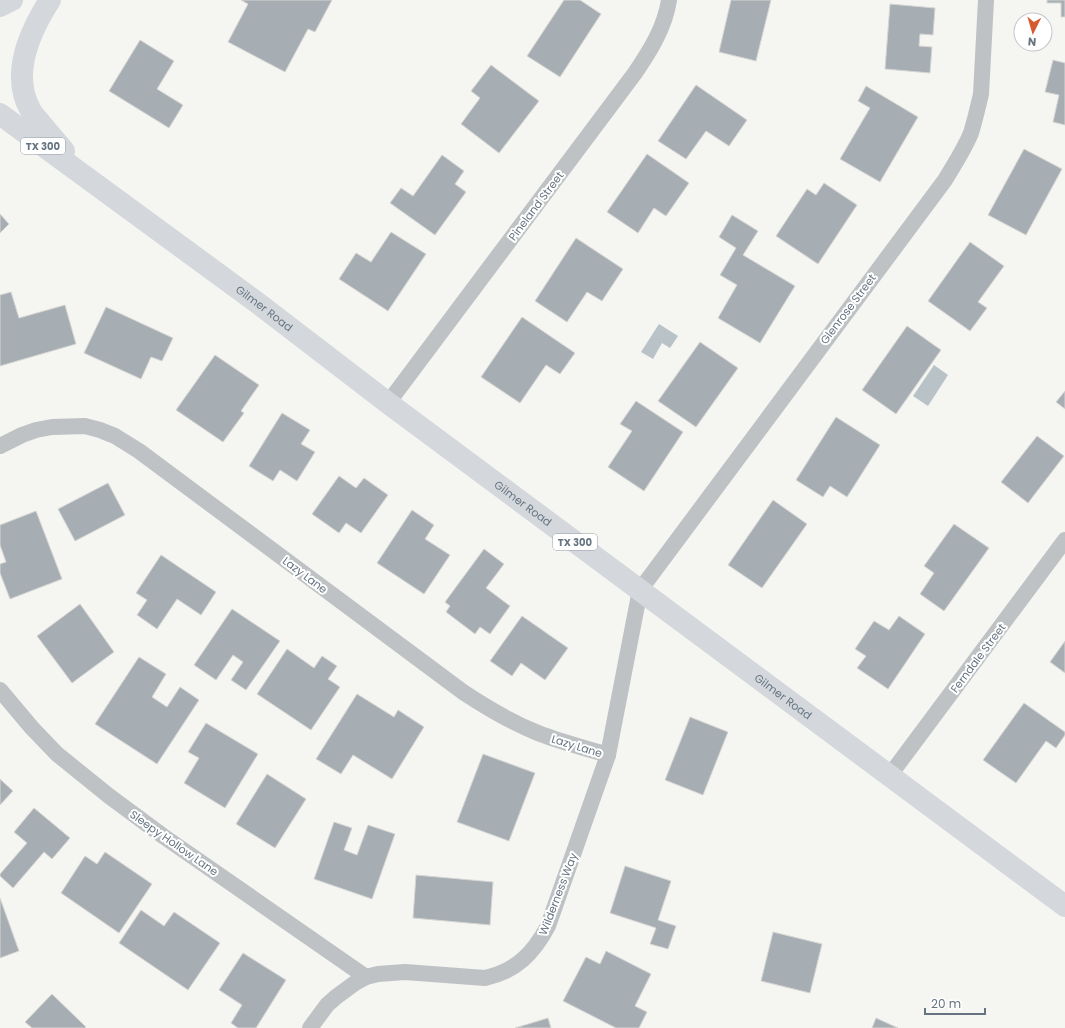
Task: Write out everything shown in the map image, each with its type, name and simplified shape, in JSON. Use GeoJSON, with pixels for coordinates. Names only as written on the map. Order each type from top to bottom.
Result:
{"type":"FeatureCollection","features":[{"type":"Feature","properties":{"kind":"main road"},"geometry":{"type":"LineString","coordinates":[[0,6],[12,0]]}},
{"type":"Feature","properties":{"kind":"main road"},"geometry":{"type":"LineString","coordinates":[[50,0],[39,18],[28,43],[22,70],[23,91],[31,112],[85,177]]}},
{"type":"Feature","properties":{"kind":"main road","name":"Gilmer Road"},"geometry":{"type":"LineString","coordinates":[[0,114],[259,304],[388,403],[1065,906]]}},
{"type":"Feature","properties":{"kind":"street","name":"Pineland Street"},"geometry":{"type":"LineString","coordinates":[[388,403],[642,63],[664,20],[670,0]]}},
{"type":"Feature","properties":{"kind":"street","name":"Glenrose Street"},"geometry":{"type":"LineString","coordinates":[[640,590],[940,186],[958,159],[970,134],[981,94],[986,0]]}},
{"type":"Feature","properties":{"kind":"street","name":"Lazy Lane"},"geometry":{"type":"LineString","coordinates":[[0,446],[22,435],[36,430],[52,427],[85,426],[115,436],[139,451],[456,688],[479,703],[508,720],[540,734],[608,755]]}},
{"type":"Feature","properties":{"kind":"street","name":"Ferndale Street"},"geometry":{"type":"LineString","coordinates":[[890,775],[1065,540]]}},
{"type":"Feature","properties":{"kind":"street","name":"Wilderness Way"},"geometry":{"type":"LineString","coordinates":[[310,1028],[327,1005],[355,983],[366,978],[378,974],[405,972],[484,978],[494,976],[516,966],[538,945],[548,926],[608,755],[640,590]]}},
{"type":"Feature","properties":{"kind":"street","name":"Sleepy Hollow Lane"},"geometry":{"type":"LineString","coordinates":[[0,690],[52,750],[109,796],[163,836],[366,978]]}},
{"type":"Feature","properties":{"kind":"shaded area"},"geometry":{"type":"Polygon","coordinates":[[[659,324],[678,336],[670,348],[662,343],[653,359],[641,352],[659,324]]]}},
{"type":"Feature","properties":{"kind":"shaded area"},"geometry":{"type":"Polygon","coordinates":[[[934,365],[948,375],[928,406],[913,396],[934,365]]]}},
{"type":"Feature","properties":{"kind":"building"},"geometry":{"type":"Polygon","coordinates":[[[241,0],[332,0],[315,32],[308,29],[285,72],[228,42],[248,4],[241,0]]]}},
{"type":"Feature","properties":{"kind":"building"},"geometry":{"type":"Polygon","coordinates":[[[564,0],[580,0],[601,14],[560,77],[527,56],[564,0]]]}},
{"type":"Feature","properties":{"kind":"building"},"geometry":{"type":"Polygon","coordinates":[[[731,0],[771,0],[756,61],[719,52],[731,0]]]}},
{"type":"Feature","properties":{"kind":"building"},"geometry":{"type":"Polygon","coordinates":[[[1047,0],[1065,0],[1065,17],[1061,17],[1061,3],[1047,3],[1047,0]]]}},
{"type":"Feature","properties":{"kind":"building"},"geometry":{"type":"Polygon","coordinates":[[[890,4],[935,8],[933,35],[920,34],[919,46],[932,47],[930,73],[885,69],[890,4]]]}},
{"type":"Feature","properties":{"kind":"building"},"geometry":{"type":"Polygon","coordinates":[[[140,40],[174,61],[157,89],[183,105],[169,128],[109,91],[140,40]]]}},
{"type":"Feature","properties":{"kind":"building"},"geometry":{"type":"Polygon","coordinates":[[[1053,60],[1065,63],[1065,125],[1053,122],[1059,95],[1045,92],[1053,60]]]}},
{"type":"Feature","properties":{"kind":"building"},"geometry":{"type":"Polygon","coordinates":[[[491,65],[539,101],[499,153],[461,124],[480,98],[471,91],[491,65]]]}},
{"type":"Feature","properties":{"kind":"building"},"geometry":{"type":"Polygon","coordinates":[[[696,85],[747,120],[729,146],[706,131],[686,159],[658,141],[696,85]]]}},
{"type":"Feature","properties":{"kind":"building"},"geometry":{"type":"Polygon","coordinates":[[[866,86],[918,117],[880,182],[840,159],[870,108],[858,101],[866,86]]]}},
{"type":"Feature","properties":{"kind":"building"},"geometry":{"type":"Polygon","coordinates":[[[1024,149],[1062,169],[1026,235],[988,215],[1024,149]]]}},
{"type":"Feature","properties":{"kind":"building"},"geometry":{"type":"Polygon","coordinates":[[[647,154],[689,183],[666,216],[654,208],[638,233],[607,212],[647,154]]]}},
{"type":"Feature","properties":{"kind":"building"},"geometry":{"type":"Polygon","coordinates":[[[442,155],[464,171],[455,184],[466,192],[435,235],[390,203],[401,188],[413,196],[442,155]]]}},
{"type":"Feature","properties":{"kind":"building"},"geometry":{"type":"Polygon","coordinates":[[[824,183],[857,205],[818,264],[776,236],[807,189],[816,195],[824,183]]]}},
{"type":"Feature","properties":{"kind":"building"},"geometry":{"type":"Polygon","coordinates":[[[0,214],[9,224],[0,233],[0,214]]]}},
{"type":"Feature","properties":{"kind":"building"},"geometry":{"type":"Polygon","coordinates":[[[732,215],[758,231],[743,255],[795,286],[760,343],[718,318],[737,285],[720,275],[736,248],[719,237],[732,215]]]}},
{"type":"Feature","properties":{"kind":"building"},"geometry":{"type":"Polygon","coordinates":[[[391,232],[426,254],[388,311],[339,279],[356,253],[371,262],[391,232]]]}},
{"type":"Feature","properties":{"kind":"building"},"geometry":{"type":"Polygon","coordinates":[[[576,238],[623,269],[602,301],[587,292],[567,322],[535,301],[576,238]]]}},
{"type":"Feature","properties":{"kind":"building"},"geometry":{"type":"Polygon","coordinates":[[[970,242],[1004,266],[978,302],[987,308],[970,331],[928,301],[970,242]]]}},
{"type":"Feature","properties":{"kind":"building"},"geometry":{"type":"Polygon","coordinates":[[[11,292],[19,318],[65,305],[76,344],[0,366],[0,295],[11,292]]]}},
{"type":"Feature","properties":{"kind":"building"},"geometry":{"type":"Polygon","coordinates":[[[106,307],[173,338],[162,361],[151,357],[141,379],[84,353],[106,307]]]}},
{"type":"Feature","properties":{"kind":"building"},"geometry":{"type":"Polygon","coordinates":[[[522,317],[575,353],[560,374],[546,365],[520,403],[481,377],[522,317]]]}},
{"type":"Feature","properties":{"kind":"building"},"geometry":{"type":"Polygon","coordinates":[[[907,326],[941,350],[896,414],[862,390],[907,326]]]}},
{"type":"Feature","properties":{"kind":"building"},"geometry":{"type":"Polygon","coordinates":[[[700,342],[738,368],[696,427],[658,401],[700,342]]]}},
{"type":"Feature","properties":{"kind":"building"},"geometry":{"type":"Polygon","coordinates":[[[215,355],[259,385],[241,411],[244,413],[223,442],[176,410],[215,355]]]}},
{"type":"Feature","properties":{"kind":"building"},"geometry":{"type":"Polygon","coordinates":[[[1065,391],[1065,409],[1056,402],[1065,391]]]}},
{"type":"Feature","properties":{"kind":"building"},"geometry":{"type":"Polygon","coordinates":[[[636,401],[683,432],[644,491],[608,467],[632,431],[620,424],[636,401]]]}},
{"type":"Feature","properties":{"kind":"building"},"geometry":{"type":"Polygon","coordinates":[[[282,413],[310,430],[301,444],[315,452],[297,481],[280,470],[273,481],[249,466],[282,413]]]}},
{"type":"Feature","properties":{"kind":"building"},"geometry":{"type":"Polygon","coordinates":[[[836,417],[880,445],[847,497],[830,486],[823,497],[796,480],[836,417]]]}},
{"type":"Feature","properties":{"kind":"building"},"geometry":{"type":"Polygon","coordinates":[[[1037,436],[1064,456],[1028,503],[1001,482],[1037,436]]]}},
{"type":"Feature","properties":{"kind":"building"},"geometry":{"type":"Polygon","coordinates":[[[339,476],[356,488],[364,478],[388,495],[361,533],[346,523],[339,533],[312,514],[339,476]]]}},
{"type":"Feature","properties":{"kind":"building"},"geometry":{"type":"Polygon","coordinates":[[[108,483],[125,515],[75,541],[58,509],[108,483]]]}},
{"type":"Feature","properties":{"kind":"building"},"geometry":{"type":"Polygon","coordinates":[[[773,500],[807,524],[762,588],[728,565],[773,500]]]}},
{"type":"Feature","properties":{"kind":"building"},"geometry":{"type":"Polygon","coordinates":[[[412,510],[434,525],[425,539],[450,555],[424,594],[377,563],[412,510]]]}},
{"type":"Feature","properties":{"kind":"building"},"geometry":{"type":"Polygon","coordinates":[[[36,511],[62,579],[10,599],[0,573],[0,564],[6,562],[0,545],[0,525],[36,511]]]}},
{"type":"Feature","properties":{"kind":"building"},"geometry":{"type":"Polygon","coordinates":[[[954,524],[989,548],[944,611],[920,594],[934,573],[924,566],[954,524]]]}},
{"type":"Feature","properties":{"kind":"building"},"geometry":{"type":"Polygon","coordinates":[[[484,549],[504,564],[486,588],[510,606],[490,634],[480,627],[475,634],[446,612],[450,606],[445,602],[484,549]]]}},
{"type":"Feature","properties":{"kind":"building"},"geometry":{"type":"Polygon","coordinates":[[[161,555],[216,592],[201,615],[177,599],[157,629],[137,615],[147,600],[136,593],[161,555]]]}},
{"type":"Feature","properties":{"kind":"building"},"geometry":{"type":"Polygon","coordinates":[[[80,604],[114,652],[72,683],[37,636],[80,604]]]}},
{"type":"Feature","properties":{"kind":"building"},"geometry":{"type":"Polygon","coordinates":[[[232,609],[280,641],[246,690],[231,680],[243,662],[233,655],[216,680],[194,665],[232,609]]]}},
{"type":"Feature","properties":{"kind":"building"},"geometry":{"type":"Polygon","coordinates":[[[522,616],[568,648],[545,680],[521,663],[512,676],[490,661],[522,616]]]}},
{"type":"Feature","properties":{"kind":"building"},"geometry":{"type":"Polygon","coordinates":[[[899,616],[925,634],[888,689],[857,668],[866,656],[855,649],[874,621],[889,630],[899,616]]]}},
{"type":"Feature","properties":{"kind":"building"},"geometry":{"type":"Polygon","coordinates":[[[1065,641],[1065,673],[1050,662],[1065,641]]]}},
{"type":"Feature","properties":{"kind":"building"},"geometry":{"type":"Polygon","coordinates":[[[287,649],[314,668],[322,656],[337,666],[328,679],[340,687],[311,730],[257,694],[287,649]]]}},
{"type":"Feature","properties":{"kind":"building"},"geometry":{"type":"Polygon","coordinates":[[[139,657],[166,674],[152,697],[167,707],[180,687],[199,700],[157,764],[95,724],[139,657]]]}},
{"type":"Feature","properties":{"kind":"building"},"geometry":{"type":"Polygon","coordinates":[[[357,694],[394,717],[398,710],[424,727],[392,779],[353,755],[341,774],[316,759],[357,694]]]}},
{"type":"Feature","properties":{"kind":"building"},"geometry":{"type":"Polygon","coordinates":[[[1024,703],[1065,732],[1065,735],[1056,748],[1046,741],[1016,783],[983,760],[1024,703]]]}},
{"type":"Feature","properties":{"kind":"building"},"geometry":{"type":"Polygon","coordinates":[[[690,717],[728,732],[703,795],[665,780],[690,717]]]}},
{"type":"Feature","properties":{"kind":"building"},"geometry":{"type":"Polygon","coordinates":[[[206,723],[258,754],[225,808],[184,783],[199,758],[188,752],[206,723]]]}},
{"type":"Feature","properties":{"kind":"building"},"geometry":{"type":"Polygon","coordinates":[[[483,754],[535,773],[509,841],[457,822],[483,754]]]}},
{"type":"Feature","properties":{"kind":"building"},"geometry":{"type":"Polygon","coordinates":[[[267,774],[306,799],[275,848],[236,824],[267,774]]]}},
{"type":"Feature","properties":{"kind":"building"},"geometry":{"type":"Polygon","coordinates":[[[0,779],[13,791],[0,805],[0,779]]]}},
{"type":"Feature","properties":{"kind":"building"},"geometry":{"type":"Polygon","coordinates":[[[34,808],[70,838],[52,859],[44,852],[13,888],[0,876],[0,874],[27,843],[14,832],[34,808]]]}},
{"type":"Feature","properties":{"kind":"building"},"geometry":{"type":"Polygon","coordinates":[[[334,822],[352,828],[344,850],[357,855],[368,825],[395,834],[372,899],[314,879],[334,822]]]}},
{"type":"Feature","properties":{"kind":"building"},"geometry":{"type":"Polygon","coordinates":[[[105,852],[152,884],[119,933],[61,893],[85,856],[97,864],[105,852]]]}},
{"type":"Feature","properties":{"kind":"building"},"geometry":{"type":"Polygon","coordinates":[[[625,866],[671,881],[658,920],[676,926],[668,949],[650,944],[656,928],[610,913],[625,866]]]}},
{"type":"Feature","properties":{"kind":"building"},"geometry":{"type":"Polygon","coordinates":[[[416,875],[493,882],[490,925],[413,918],[416,875]]]}},
{"type":"Feature","properties":{"kind":"building"},"geometry":{"type":"Polygon","coordinates":[[[0,898],[19,951],[0,958],[0,898]]]}},
{"type":"Feature","properties":{"kind":"building"},"geometry":{"type":"Polygon","coordinates":[[[141,910],[164,926],[174,912],[220,943],[188,990],[119,943],[141,910]]]}},
{"type":"Feature","properties":{"kind":"building"},"geometry":{"type":"Polygon","coordinates":[[[773,932],[822,944],[810,993],[761,981],[773,932]]]}},
{"type":"Feature","properties":{"kind":"building"},"geometry":{"type":"Polygon","coordinates":[[[606,951],[651,974],[635,1006],[647,1012],[639,1028],[616,1028],[563,1001],[586,957],[600,964],[606,951]]]}},
{"type":"Feature","properties":{"kind":"building"},"geometry":{"type":"Polygon","coordinates":[[[243,953],[286,980],[256,1028],[238,1028],[231,1023],[242,1005],[219,990],[243,953]]]}},
{"type":"Feature","properties":{"kind":"building"},"geometry":{"type":"Polygon","coordinates":[[[52,994],[86,1027],[85,1028],[32,1028],[25,1022],[52,994]]]}},
{"type":"Feature","properties":{"kind":"building"},"geometry":{"type":"Polygon","coordinates":[[[548,1018],[551,1028],[515,1028],[548,1018]]]}},
{"type":"Feature","properties":{"kind":"building"},"geometry":{"type":"Polygon","coordinates":[[[876,1018],[898,1028],[872,1028],[876,1018]]]}}]}
